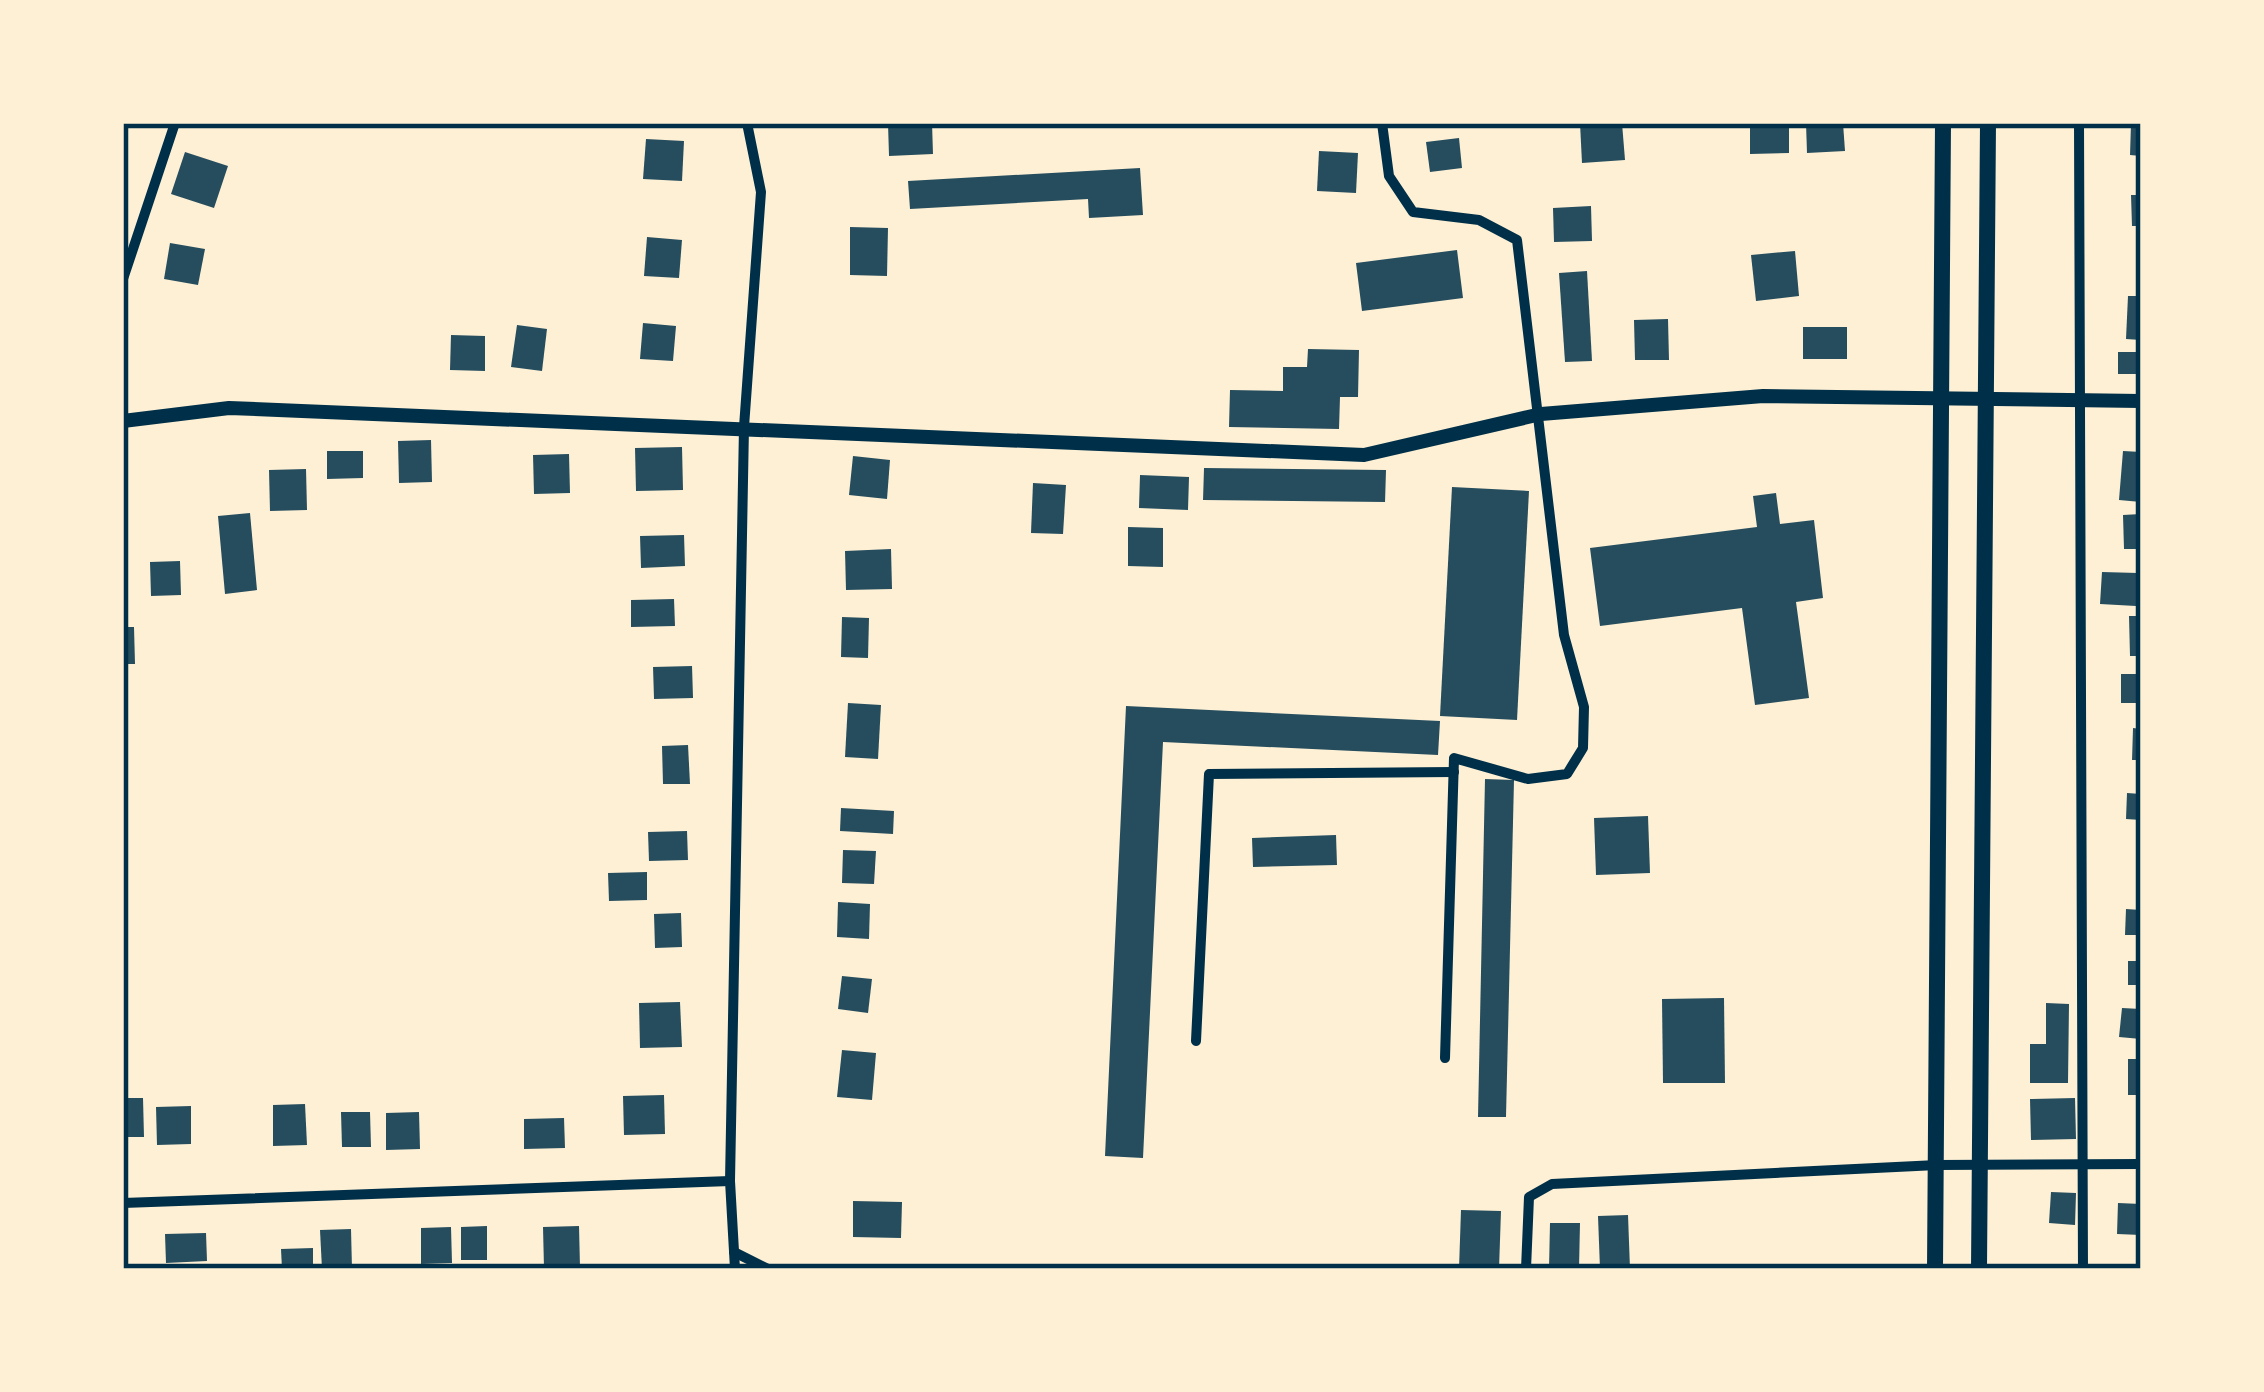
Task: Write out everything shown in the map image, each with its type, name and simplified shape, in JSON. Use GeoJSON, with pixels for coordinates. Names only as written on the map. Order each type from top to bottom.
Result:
{"type":"FeatureCollection","features":[{"type":"Feature","properties":{"kind":"main road"},"geometry":{"type":"LineString","coordinates":[[1935,1269],[1942,123]]}},
{"type":"Feature","properties":{"kind":"main road"},"geometry":{"type":"LineString","coordinates":[[1979,1269],[1988,123]]}},
{"type":"Feature","properties":{"kind":"street"},"geometry":{"type":"LineString","coordinates":[[123,279],[175,123]]}},
{"type":"Feature","properties":{"kind":"street"},"geometry":{"type":"LineString","coordinates":[[735,1269],[730,1181],[744,427],[761,192],[747,123]]}},
{"type":"Feature","properties":{"kind":"street"},"geometry":{"type":"LineString","coordinates":[[1382,123],[1389,176],[1413,212],[1479,220],[1517,240],[1564,635],[1584,706],[1583,748],[1567,774],[1528,779],[1454,758],[1445,1058]]}},
{"type":"Feature","properties":{"kind":"street"},"geometry":{"type":"LineString","coordinates":[[2079,123],[2084,1269]]}},
{"type":"Feature","properties":{"kind":"street"},"geometry":{"type":"LineString","coordinates":[[123,421],[229,407],[1364,455],[1541,414],[1763,396],[2141,401]]}},
{"type":"Feature","properties":{"kind":"street"},"geometry":{"type":"LineString","coordinates":[[1196,1041],[1210,775],[1454,772]]}},
{"type":"Feature","properties":{"kind":"street"},"geometry":{"type":"LineString","coordinates":[[1526,1269],[1529,1197],[1539,1188],[1565,1183],[1937,1165],[2141,1164]]}},
{"type":"Feature","properties":{"kind":"street"},"geometry":{"type":"LineString","coordinates":[[123,1203],[730,1181]]}},
{"type":"Feature","properties":{"kind":"street"},"geometry":{"type":"LineString","coordinates":[[734,1252],[768,1269]]}},
{"type":"Feature","properties":{"kind":"building"},"geometry":{"type":"Polygon","coordinates":[[[888,123],[932,123],[933,154],[889,156],[888,123]]]}},
{"type":"Feature","properties":{"kind":"building"},"geometry":{"type":"Polygon","coordinates":[[[1580,123],[1622,123],[1625,160],[1582,163],[1580,123]]]}},
{"type":"Feature","properties":{"kind":"building"},"geometry":{"type":"Polygon","coordinates":[[[1750,123],[1789,123],[1789,153],[1750,154],[1750,123]]]}},
{"type":"Feature","properties":{"kind":"building"},"geometry":{"type":"Polygon","coordinates":[[[1806,123],[1843,123],[1845,151],[1807,153],[1806,123]]]}},
{"type":"Feature","properties":{"kind":"building"},"geometry":{"type":"Polygon","coordinates":[[[2131,123],[2141,123],[2141,156],[2130,155],[2131,123]]]}},
{"type":"Feature","properties":{"kind":"building"},"geometry":{"type":"Polygon","coordinates":[[[1459,138],[1462,168],[1430,172],[1426,142],[1459,138]]]}},
{"type":"Feature","properties":{"kind":"building"},"geometry":{"type":"Polygon","coordinates":[[[646,139],[684,141],[682,181],[643,179],[646,139]]]}},
{"type":"Feature","properties":{"kind":"building"},"geometry":{"type":"Polygon","coordinates":[[[1319,151],[1358,153],[1356,193],[1317,191],[1319,151]]]}},
{"type":"Feature","properties":{"kind":"building"},"geometry":{"type":"Polygon","coordinates":[[[185,152],[228,166],[214,208],[171,194],[185,152]]]}},
{"type":"Feature","properties":{"kind":"building"},"geometry":{"type":"Polygon","coordinates":[[[1140,168],[1143,215],[1089,218],[1088,199],[910,209],[908,181],[1140,168]]]}},
{"type":"Feature","properties":{"kind":"building"},"geometry":{"type":"Polygon","coordinates":[[[2131,195],[2141,195],[2141,226],[2132,226],[2131,195]]]}},
{"type":"Feature","properties":{"kind":"building"},"geometry":{"type":"Polygon","coordinates":[[[1591,206],[1592,241],[1554,242],[1553,208],[1591,206]]]}},
{"type":"Feature","properties":{"kind":"building"},"geometry":{"type":"Polygon","coordinates":[[[850,227],[888,228],[887,276],[850,275],[850,227]]]}},
{"type":"Feature","properties":{"kind":"building"},"geometry":{"type":"Polygon","coordinates":[[[647,237],[682,240],[679,278],[644,276],[647,237]]]}},
{"type":"Feature","properties":{"kind":"building"},"geometry":{"type":"Polygon","coordinates":[[[170,243],[205,249],[198,285],[164,279],[170,243]]]}},
{"type":"Feature","properties":{"kind":"building"},"geometry":{"type":"Polygon","coordinates":[[[1457,250],[1463,298],[1362,311],[1356,263],[1457,250]]]}},
{"type":"Feature","properties":{"kind":"building"},"geometry":{"type":"Polygon","coordinates":[[[1795,251],[1799,296],[1756,301],[1751,255],[1795,251]]]}},
{"type":"Feature","properties":{"kind":"building"},"geometry":{"type":"Polygon","coordinates":[[[1587,271],[1592,361],[1565,362],[1559,273],[1587,271]]]}},
{"type":"Feature","properties":{"kind":"building"},"geometry":{"type":"Polygon","coordinates":[[[2128,296],[2141,296],[2141,340],[2126,339],[2128,296]]]}},
{"type":"Feature","properties":{"kind":"building"},"geometry":{"type":"Polygon","coordinates":[[[1668,319],[1669,360],[1635,360],[1634,320],[1668,319]]]}},
{"type":"Feature","properties":{"kind":"building"},"geometry":{"type":"Polygon","coordinates":[[[643,323],[676,326],[673,361],[640,359],[643,323]]]}},
{"type":"Feature","properties":{"kind":"building"},"geometry":{"type":"Polygon","coordinates":[[[517,325],[547,329],[542,371],[511,367],[517,325]]]}},
{"type":"Feature","properties":{"kind":"building"},"geometry":{"type":"Polygon","coordinates":[[[1803,327],[1847,327],[1847,359],[1803,359],[1803,327]]]}},
{"type":"Feature","properties":{"kind":"building"},"geometry":{"type":"Polygon","coordinates":[[[451,335],[485,336],[485,371],[450,370],[451,335]]]}},
{"type":"Feature","properties":{"kind":"building"},"geometry":{"type":"Polygon","coordinates":[[[1308,349],[1359,350],[1358,397],[1340,397],[1339,429],[1229,427],[1230,390],[1283,391],[1283,367],[1307,367],[1308,349]]]}},
{"type":"Feature","properties":{"kind":"building"},"geometry":{"type":"Polygon","coordinates":[[[2118,352],[2141,352],[2141,374],[2118,374],[2118,352]]]}},
{"type":"Feature","properties":{"kind":"building"},"geometry":{"type":"Polygon","coordinates":[[[431,440],[432,482],[399,483],[398,441],[431,440]]]}},
{"type":"Feature","properties":{"kind":"building"},"geometry":{"type":"Polygon","coordinates":[[[682,447],[683,490],[636,491],[635,448],[682,447]]]}},
{"type":"Feature","properties":{"kind":"building"},"geometry":{"type":"Polygon","coordinates":[[[327,451],[363,451],[363,478],[327,479],[327,451]]]}},
{"type":"Feature","properties":{"kind":"building"},"geometry":{"type":"Polygon","coordinates":[[[2123,451],[2141,452],[2141,502],[2119,500],[2123,451]]]}},
{"type":"Feature","properties":{"kind":"building"},"geometry":{"type":"Polygon","coordinates":[[[569,454],[570,493],[534,494],[533,455],[569,454]]]}},
{"type":"Feature","properties":{"kind":"building"},"geometry":{"type":"Polygon","coordinates":[[[853,456],[890,460],[887,499],[849,495],[853,456]]]}},
{"type":"Feature","properties":{"kind":"building"},"geometry":{"type":"Polygon","coordinates":[[[1204,468],[1386,470],[1385,502],[1203,500],[1204,468]]]}},
{"type":"Feature","properties":{"kind":"building"},"geometry":{"type":"Polygon","coordinates":[[[306,469],[307,510],[270,511],[269,470],[306,469]]]}},
{"type":"Feature","properties":{"kind":"building"},"geometry":{"type":"Polygon","coordinates":[[[1140,475],[1189,477],[1188,510],[1139,508],[1140,475]]]}},
{"type":"Feature","properties":{"kind":"building"},"geometry":{"type":"Polygon","coordinates":[[[1033,483],[1066,485],[1063,534],[1031,533],[1033,483]]]}},
{"type":"Feature","properties":{"kind":"building"},"geometry":{"type":"Polygon","coordinates":[[[1452,487],[1529,491],[1517,720],[1440,716],[1452,487]]]}},
{"type":"Feature","properties":{"kind":"building"},"geometry":{"type":"Polygon","coordinates":[[[1776,493],[1780,524],[1814,520],[1823,598],[1796,602],[1809,698],[1755,705],[1742,608],[1600,626],[1590,548],[1757,527],[1753,496],[1776,493]]]}},
{"type":"Feature","properties":{"kind":"building"},"geometry":{"type":"Polygon","coordinates":[[[250,513],[257,590],[225,594],[218,516],[250,513]]]}},
{"type":"Feature","properties":{"kind":"building"},"geometry":{"type":"Polygon","coordinates":[[[2141,514],[2141,549],[2124,549],[2123,515],[2141,514]]]}},
{"type":"Feature","properties":{"kind":"building"},"geometry":{"type":"Polygon","coordinates":[[[1128,527],[1163,528],[1163,567],[1128,566],[1128,527]]]}},
{"type":"Feature","properties":{"kind":"building"},"geometry":{"type":"Polygon","coordinates":[[[684,535],[685,566],[641,568],[640,536],[684,535]]]}},
{"type":"Feature","properties":{"kind":"building"},"geometry":{"type":"Polygon","coordinates":[[[891,549],[892,589],[846,590],[845,551],[891,549]]]}},
{"type":"Feature","properties":{"kind":"building"},"geometry":{"type":"Polygon","coordinates":[[[180,561],[181,595],[151,596],[150,562],[180,561]]]}},
{"type":"Feature","properties":{"kind":"building"},"geometry":{"type":"Polygon","coordinates":[[[2102,572],[2138,573],[2136,606],[2100,604],[2102,572]]]}},
{"type":"Feature","properties":{"kind":"building"},"geometry":{"type":"Polygon","coordinates":[[[674,599],[675,626],[631,627],[631,600],[674,599]]]}},
{"type":"Feature","properties":{"kind":"building"},"geometry":{"type":"Polygon","coordinates":[[[2129,616],[2141,616],[2141,656],[2130,656],[2129,616]]]}},
{"type":"Feature","properties":{"kind":"building"},"geometry":{"type":"Polygon","coordinates":[[[842,617],[869,618],[868,658],[841,657],[842,617]]]}},
{"type":"Feature","properties":{"kind":"building"},"geometry":{"type":"Polygon","coordinates":[[[123,627],[134,627],[135,664],[123,664],[123,627]]]}},
{"type":"Feature","properties":{"kind":"building"},"geometry":{"type":"Polygon","coordinates":[[[692,666],[693,698],[654,699],[653,667],[692,666]]]}},
{"type":"Feature","properties":{"kind":"building"},"geometry":{"type":"Polygon","coordinates":[[[2121,674],[2141,674],[2141,703],[2121,703],[2121,674]]]}},
{"type":"Feature","properties":{"kind":"building"},"geometry":{"type":"Polygon","coordinates":[[[848,703],[881,705],[878,759],[845,757],[848,703]]]}},
{"type":"Feature","properties":{"kind":"building"},"geometry":{"type":"Polygon","coordinates":[[[1126,706],[1440,721],[1438,755],[1163,742],[1143,1158],[1105,1156],[1126,706]]]}},
{"type":"Feature","properties":{"kind":"building"},"geometry":{"type":"Polygon","coordinates":[[[2133,728],[2141,729],[2141,760],[2132,760],[2133,728]]]}},
{"type":"Feature","properties":{"kind":"building"},"geometry":{"type":"Polygon","coordinates":[[[688,745],[690,784],[663,784],[662,746],[688,745]]]}},
{"type":"Feature","properties":{"kind":"building"},"geometry":{"type":"Polygon","coordinates":[[[1485,779],[1514,780],[1506,1117],[1478,1117],[1485,779]]]}},
{"type":"Feature","properties":{"kind":"building"},"geometry":{"type":"Polygon","coordinates":[[[2127,793],[2141,794],[2141,820],[2126,819],[2127,793]]]}},
{"type":"Feature","properties":{"kind":"building"},"geometry":{"type":"Polygon","coordinates":[[[841,808],[894,811],[893,834],[840,831],[841,808]]]}},
{"type":"Feature","properties":{"kind":"building"},"geometry":{"type":"Polygon","coordinates":[[[1648,816],[1650,873],[1596,875],[1594,818],[1648,816]]]}},
{"type":"Feature","properties":{"kind":"building"},"geometry":{"type":"Polygon","coordinates":[[[687,831],[688,860],[649,861],[648,832],[687,831]]]}},
{"type":"Feature","properties":{"kind":"building"},"geometry":{"type":"Polygon","coordinates":[[[1336,835],[1337,865],[1253,867],[1252,838],[1336,835]]]}},
{"type":"Feature","properties":{"kind":"building"},"geometry":{"type":"Polygon","coordinates":[[[843,850],[876,851],[874,884],[842,883],[843,850]]]}},
{"type":"Feature","properties":{"kind":"building"},"geometry":{"type":"Polygon","coordinates":[[[647,872],[647,900],[609,901],[608,873],[647,872]]]}},
{"type":"Feature","properties":{"kind":"building"},"geometry":{"type":"Polygon","coordinates":[[[838,902],[870,904],[869,939],[837,937],[838,902]]]}},
{"type":"Feature","properties":{"kind":"building"},"geometry":{"type":"Polygon","coordinates":[[[2126,909],[2141,910],[2141,935],[2125,935],[2126,909]]]}},
{"type":"Feature","properties":{"kind":"building"},"geometry":{"type":"Polygon","coordinates":[[[681,913],[682,947],[655,948],[654,914],[681,913]]]}},
{"type":"Feature","properties":{"kind":"building"},"geometry":{"type":"Polygon","coordinates":[[[2128,961],[2141,961],[2141,985],[2128,985],[2128,961]]]}},
{"type":"Feature","properties":{"kind":"building"},"geometry":{"type":"Polygon","coordinates":[[[842,976],[872,979],[868,1013],[838,1009],[842,976]]]}},
{"type":"Feature","properties":{"kind":"building"},"geometry":{"type":"Polygon","coordinates":[[[1724,998],[1725,1083],[1663,1083],[1662,999],[1724,998]]]}},
{"type":"Feature","properties":{"kind":"building"},"geometry":{"type":"Polygon","coordinates":[[[680,1002],[682,1047],[640,1048],[639,1003],[680,1002]]]}},
{"type":"Feature","properties":{"kind":"building"},"geometry":{"type":"Polygon","coordinates":[[[2046,1003],[2069,1004],[2068,1083],[2030,1083],[2030,1044],[2046,1044],[2046,1003]]]}},
{"type":"Feature","properties":{"kind":"building"},"geometry":{"type":"Polygon","coordinates":[[[2122,1008],[2141,1009],[2141,1039],[2119,1037],[2122,1008]]]}},
{"type":"Feature","properties":{"kind":"building"},"geometry":{"type":"Polygon","coordinates":[[[842,1050],[876,1053],[872,1100],[837,1097],[842,1050]]]}},
{"type":"Feature","properties":{"kind":"building"},"geometry":{"type":"Polygon","coordinates":[[[2128,1059],[2141,1059],[2141,1095],[2128,1095],[2128,1059]]]}},
{"type":"Feature","properties":{"kind":"building"},"geometry":{"type":"Polygon","coordinates":[[[664,1095],[665,1134],[624,1135],[623,1096],[664,1095]]]}},
{"type":"Feature","properties":{"kind":"building"},"geometry":{"type":"Polygon","coordinates":[[[123,1098],[143,1098],[144,1137],[123,1137],[123,1098]]]}},
{"type":"Feature","properties":{"kind":"building"},"geometry":{"type":"Polygon","coordinates":[[[2075,1098],[2076,1139],[2031,1140],[2030,1099],[2075,1098]]]}},
{"type":"Feature","properties":{"kind":"building"},"geometry":{"type":"Polygon","coordinates":[[[305,1104],[307,1145],[273,1146],[273,1105],[305,1104]]]}},
{"type":"Feature","properties":{"kind":"building"},"geometry":{"type":"Polygon","coordinates":[[[191,1106],[191,1144],[157,1145],[156,1107],[191,1106]]]}},
{"type":"Feature","properties":{"kind":"building"},"geometry":{"type":"Polygon","coordinates":[[[341,1112],[370,1112],[371,1147],[342,1147],[341,1112]]]}},
{"type":"Feature","properties":{"kind":"building"},"geometry":{"type":"Polygon","coordinates":[[[419,1112],[420,1149],[386,1150],[386,1113],[419,1112]]]}},
{"type":"Feature","properties":{"kind":"building"},"geometry":{"type":"Polygon","coordinates":[[[564,1118],[565,1148],[524,1149],[524,1119],[564,1118]]]}},
{"type":"Feature","properties":{"kind":"building"},"geometry":{"type":"Polygon","coordinates":[[[2051,1192],[2076,1193],[2075,1225],[2049,1223],[2051,1192]]]}},
{"type":"Feature","properties":{"kind":"building"},"geometry":{"type":"Polygon","coordinates":[[[853,1201],[902,1202],[901,1238],[853,1237],[853,1201]]]}},
{"type":"Feature","properties":{"kind":"building"},"geometry":{"type":"Polygon","coordinates":[[[2118,1203],[2141,1204],[2141,1235],[2117,1234],[2118,1203]]]}},
{"type":"Feature","properties":{"kind":"building"},"geometry":{"type":"Polygon","coordinates":[[[1461,1210],[1501,1211],[1499,1269],[1459,1269],[1461,1210]]]}},
{"type":"Feature","properties":{"kind":"building"},"geometry":{"type":"Polygon","coordinates":[[[1628,1215],[1630,1269],[1600,1269],[1598,1216],[1628,1215]]]}},
{"type":"Feature","properties":{"kind":"building"},"geometry":{"type":"Polygon","coordinates":[[[1550,1223],[1580,1223],[1579,1269],[1549,1269],[1550,1223]]]}},
{"type":"Feature","properties":{"kind":"building"},"geometry":{"type":"Polygon","coordinates":[[[487,1226],[487,1260],[461,1260],[461,1227],[487,1226]]]}},
{"type":"Feature","properties":{"kind":"building"},"geometry":{"type":"Polygon","coordinates":[[[579,1226],[580,1267],[544,1268],[543,1227],[579,1226]]]}},
{"type":"Feature","properties":{"kind":"building"},"geometry":{"type":"Polygon","coordinates":[[[451,1227],[452,1263],[421,1264],[421,1228],[451,1227]]]}},
{"type":"Feature","properties":{"kind":"building"},"geometry":{"type":"Polygon","coordinates":[[[351,1229],[352,1269],[322,1269],[320,1230],[351,1229]]]}},
{"type":"Feature","properties":{"kind":"building"},"geometry":{"type":"Polygon","coordinates":[[[206,1233],[207,1261],[166,1263],[165,1234],[206,1233]]]}},
{"type":"Feature","properties":{"kind":"building"},"geometry":{"type":"Polygon","coordinates":[[[313,1248],[313,1269],[282,1269],[281,1249],[313,1248]]]}}]}
